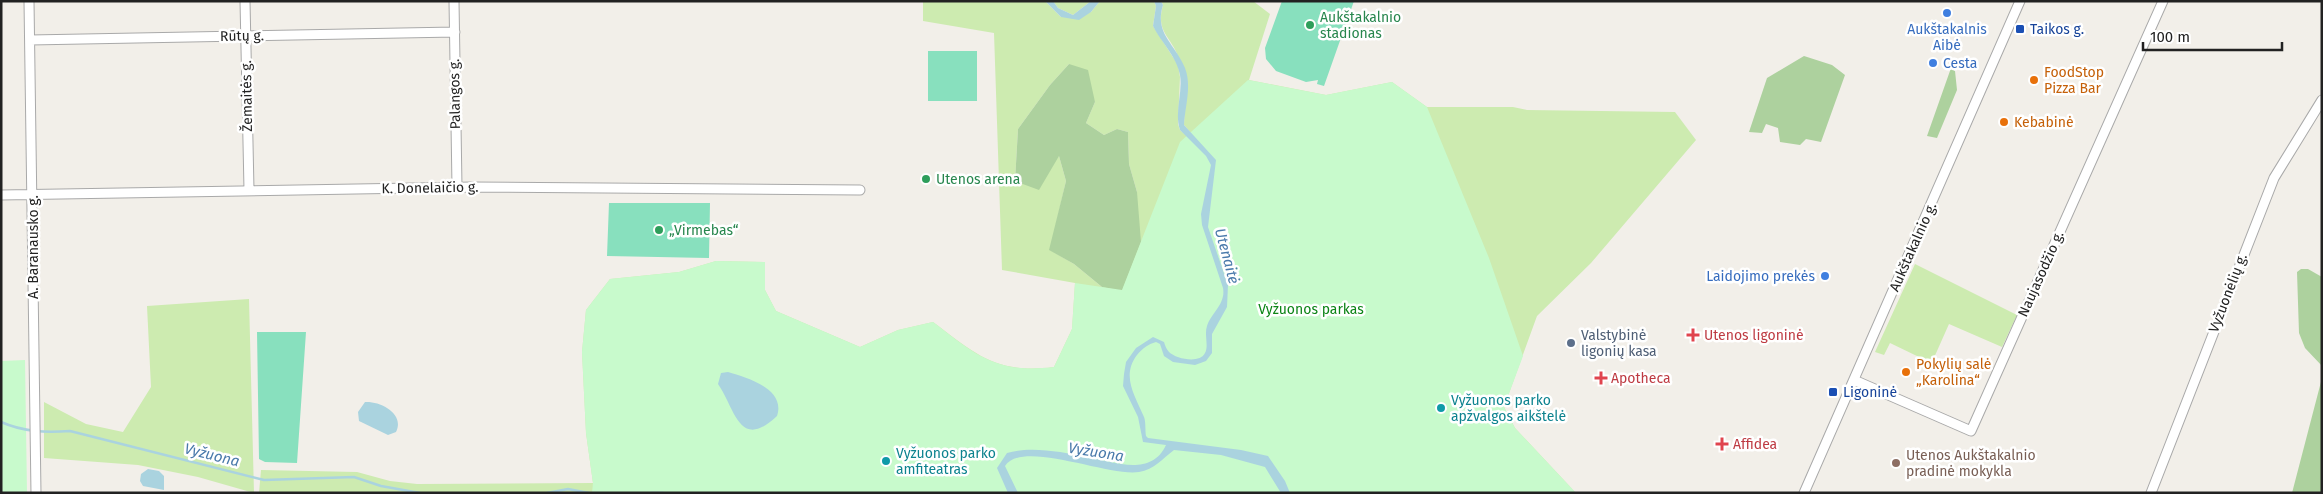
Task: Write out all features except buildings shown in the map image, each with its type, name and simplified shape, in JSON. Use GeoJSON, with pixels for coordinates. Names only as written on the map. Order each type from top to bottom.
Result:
{"type":"FeatureCollection","features":[{"type":"Feature","properties":{"kind":"street","name":"A. Baranausko g."},"geometry":{"type":"LineString","coordinates":[[29,1],[36,493]]}},
{"type":"Feature","properties":{"kind":"street","name":"Žemaitės g."},"geometry":{"type":"LineString","coordinates":[[245,1],[249,190]]}},
{"type":"Feature","properties":{"kind":"street","name":"Palangos g."},"geometry":{"type":"LineString","coordinates":[[454,1],[456,187]]}},
{"type":"Feature","properties":{"kind":"street","name":"Aukštakalnio g."},"geometry":{"type":"LineString","coordinates":[[1804,493],[2020,1]]}},
{"type":"Feature","properties":{"kind":"street","name":"Naujasodžio g."},"geometry":{"type":"LineString","coordinates":[[1854,380],[1970,431],[2163,1]]}},
{"type":"Feature","properties":{"kind":"street","name":"Rūtų g."},"geometry":{"type":"LineString","coordinates":[[30,40],[455,32]]}},
{"type":"Feature","properties":{"kind":"street","name":"Vyžuonėlių g."},"geometry":{"type":"LineString","coordinates":[[2151,493],[2274,178],[2322,100]]}},
{"type":"Feature","properties":{"kind":"street","name":"K. Donelaičio g."},"geometry":{"type":"LineString","coordinates":[[1,195],[456,187],[860,190]]}},
{"type":"Feature","properties":{"kind":"green space"},"geometry":{"type":"Polygon","coordinates":[[[923,1],[1045,1],[1061,17],[1091,12],[1100,1],[1154,1],[1156,6],[1153,26],[1178,65],[1180,77],[1178,124],[1180,130],[1187,136],[1224,292],[774,493],[259,493],[261,470],[357,472],[390,481],[417,484],[593,483],[586,433],[582,352],[586,310],[610,279],[679,272],[716,261],[765,262],[765,290],[776,311],[860,347],[898,330],[933,322],[975,353],[1002,365],[1017,368],[1054,367],[1072,329],[1075,283],[1002,270],[994,33],[923,21],[923,1]],[[1069,64],[1050,85],[1018,129],[1015,181],[1059,156],[1066,181],[1050,250],[1074,264],[1102,287],[1137,192],[1129,164],[1128,132],[1117,129],[1104,135],[1086,123],[1095,102],[1069,64]]]}},
{"type":"Feature","properties":{"kind":"green space"},"geometry":{"type":"Polygon","coordinates":[[[1053,1],[1091,1],[1073,15],[1058,8],[1053,1]]]}},
{"type":"Feature","properties":{"kind":"green space"},"geometry":{"type":"Polygon","coordinates":[[[1161,1],[1253,1],[1270,14],[1249,80],[1326,95],[1392,82],[1427,107],[1513,107],[1527,110],[1675,112],[1696,140],[1591,263],[1537,316],[1504,407],[1515,428],[1576,493],[1184,125],[1184,92],[1181,67],[1176,51],[1165,34],[1161,22],[1163,5],[1161,1]]]}},
{"type":"Feature","properties":{"kind":"green space","name":"Aukštakalnio stadionas"},"geometry":{"type":"Polygon","coordinates":[[[1282,1],[1354,1],[1324,86],[1317,84],[1318,80],[1306,82],[1276,71],[1266,59],[1265,48],[1282,1]]]}},
{"type":"Feature","properties":{"kind":"green space"},"geometry":{"type":"Polygon","coordinates":[[[928,51],[977,51],[977,101],[928,101],[928,51]]]}},
{"type":"Feature","properties":{"kind":"green space"},"geometry":{"type":"Polygon","coordinates":[[[1804,56],[1832,65],[1845,75],[1821,142],[1806,139],[1800,145],[1780,142],[1778,128],[1766,124],[1762,133],[1749,132],[1767,78],[1804,56]]]}},
{"type":"Feature","properties":{"kind":"green space"},"geometry":{"type":"Polygon","coordinates":[[[1069,64],[1088,70],[1095,102],[1086,123],[1104,135],[1117,129],[1128,132],[1129,164],[1137,192],[1141,242],[1122,291],[1102,287],[1074,264],[1049,250],[1066,181],[1059,156],[1039,190],[1015,181],[1018,129],[1050,85],[1069,64]]]}},
{"type":"Feature","properties":{"kind":"green space"},"geometry":{"type":"Polygon","coordinates":[[[1951,68],[1955,71],[1957,90],[1937,138],[1927,136],[1951,68]]]}},
{"type":"Feature","properties":{"kind":"green space","name":"Vyžuonos parkas"},"geometry":{"type":"Polygon","coordinates":[[[1248,80],[1326,95],[1392,82],[1427,107],[1489,258],[1523,356],[1504,407],[1515,428],[1576,493],[592,493],[593,483],[586,433],[582,352],[586,310],[610,279],[679,272],[716,261],[765,262],[765,290],[776,311],[860,347],[898,330],[933,322],[975,353],[1002,365],[1017,368],[1054,367],[1072,329],[1075,283],[1122,290],[1180,142],[1248,80]]]}},
{"type":"Feature","properties":{"kind":"green space","name":"„Virmebas“"},"geometry":{"type":"Polygon","coordinates":[[[609,203],[710,203],[709,258],[607,256],[609,203]]]}},
{"type":"Feature","properties":{"kind":"green space"},"geometry":{"type":"Polygon","coordinates":[[[1915,264],[2017,315],[2002,347],[1949,324],[1933,360],[1919,357],[1890,343],[1884,355],[1875,352],[1915,264]]]}},
{"type":"Feature","properties":{"kind":"green space"},"geometry":{"type":"Polygon","coordinates":[[[2301,269],[2308,269],[2322,277],[2322,366],[2305,348],[2299,333],[2297,272],[2301,269]]]}},
{"type":"Feature","properties":{"kind":"green space"},"geometry":{"type":"Polygon","coordinates":[[[249,299],[254,493],[198,477],[138,465],[44,458],[44,402],[86,424],[123,432],[151,387],[147,306],[249,299]]]}},
{"type":"Feature","properties":{"kind":"green space"},"geometry":{"type":"Polygon","coordinates":[[[257,332],[306,332],[297,463],[265,462],[259,459],[257,332]]]}},
{"type":"Feature","properties":{"kind":"green space"},"geometry":{"type":"Polygon","coordinates":[[[25,360],[27,493],[1,493],[1,361],[25,360]]]}},
{"type":"Feature","properties":{"kind":"green space"},"geometry":{"type":"Polygon","coordinates":[[[2322,378],[2322,493],[2292,493],[2322,378]]]}},
{"type":"Feature","properties":{"kind":"water"},"geometry":{"type":"Polygon","coordinates":[[[1045,1],[1053,1],[1058,8],[1073,15],[1091,1],[1100,1],[1091,12],[1079,20],[1061,17],[1045,1]]]}},
{"type":"Feature","properties":{"kind":"water"},"geometry":{"type":"Polygon","coordinates":[[[1154,1],[1161,1],[1163,5],[1161,24],[1163,31],[1181,59],[1187,75],[1188,89],[1184,125],[1216,160],[1208,227],[1228,285],[1227,307],[1212,334],[1212,353],[1206,361],[1195,365],[1173,362],[1164,356],[1160,344],[1153,343],[1141,351],[1132,363],[1130,371],[1131,386],[1144,417],[1146,436],[1148,438],[1241,450],[1268,456],[1285,481],[1290,493],[1281,493],[1265,467],[1221,455],[1174,450],[1154,466],[1139,472],[1125,472],[1047,457],[1029,456],[1014,459],[1005,466],[1018,493],[1008,493],[997,468],[1007,453],[1026,450],[1047,451],[1130,465],[1151,461],[1159,455],[1166,445],[1143,442],[1138,417],[1123,386],[1126,362],[1136,348],[1153,337],[1164,342],[1168,351],[1177,357],[1193,359],[1202,356],[1205,353],[1207,344],[1207,326],[1222,299],[1223,288],[1202,225],[1201,214],[1211,165],[1206,156],[1180,130],[1178,116],[1180,75],[1172,56],[1153,26],[1156,6],[1154,1]]]}},
{"type":"Feature","properties":{"kind":"water"},"geometry":{"type":"Polygon","coordinates":[[[728,372],[755,381],[771,392],[776,399],[778,407],[777,416],[764,426],[754,430],[746,428],[734,414],[718,384],[721,373],[728,372]]]}},
{"type":"Feature","properties":{"kind":"water"},"geometry":{"type":"Polygon","coordinates":[[[365,402],[378,404],[390,410],[397,420],[396,432],[388,435],[359,421],[358,412],[365,402]]]}},
{"type":"Feature","properties":{"kind":"water"},"geometry":{"type":"Polygon","coordinates":[[[148,469],[159,471],[164,476],[164,490],[143,486],[140,481],[141,474],[148,469]]]}},
{"type":"Feature","properties":{"kind":"waterway","name":"Vyžuona"},"geometry":{"type":"LineString","coordinates":[[1,422],[35,431],[70,431],[264,480],[354,477],[381,486],[420,493]]}},
{"type":"Feature","properties":{"kind":"waterway","name":"Vyžuona"},"geometry":{"type":"LineString","coordinates":[[547,493],[568,489],[589,493]]}},
{"type":"Feature","properties":{"kind":"waterway","name":"Vyžuona"},"geometry":{"type":"LineString","coordinates":[[651,493],[663,493]]}},
{"type":"Feature","properties":{"kind":"place","name":"Aukštakalnis Aibė"},"geometry":{"type":"Point","coordinates":[1947,13]}},
{"type":"Feature","properties":{"kind":"place","name":"Aukštakalnio stadionas"},"geometry":{"type":"Point","coordinates":[1310,25]}},
{"type":"Feature","properties":{"kind":"place","name":"Taikos g."},"geometry":{"type":"Point","coordinates":[2020,29]}},
{"type":"Feature","properties":{"kind":"place","name":"Cesta"},"geometry":{"type":"Point","coordinates":[1933,63]}},
{"type":"Feature","properties":{"kind":"place","name":"FoodStop Pizza Bar"},"geometry":{"type":"Point","coordinates":[2034,80]}},
{"type":"Feature","properties":{"kind":"place","name":"Kebabinė"},"geometry":{"type":"Point","coordinates":[2004,122]}},
{"type":"Feature","properties":{"kind":"place","name":"Utenos arena"},"geometry":{"type":"Point","coordinates":[926,179]}},
{"type":"Feature","properties":{"kind":"place","name":"„Virmebas“"},"geometry":{"type":"Point","coordinates":[659,230]}},
{"type":"Feature","properties":{"kind":"place","name":"Laidojimo prekės"},"geometry":{"type":"Point","coordinates":[1825,276]}},
{"type":"Feature","properties":{"kind":"place","name":"Utenos ligoninė"},"geometry":{"type":"Point","coordinates":[1693,335]}},
{"type":"Feature","properties":{"kind":"place","name":"Valstybinė ligonių kasa"},"geometry":{"type":"Point","coordinates":[1571,343]}},
{"type":"Feature","properties":{"kind":"place","name":"Pokylių salė „Karolina“"},"geometry":{"type":"Point","coordinates":[1906,372]}},
{"type":"Feature","properties":{"kind":"place","name":"Apotheca"},"geometry":{"type":"Point","coordinates":[1601,378]}},
{"type":"Feature","properties":{"kind":"place","name":"Ligoninė"},"geometry":{"type":"Point","coordinates":[1833,392]}},
{"type":"Feature","properties":{"kind":"place","name":"Vyžuonos parko apžvalgos aikštelė"},"geometry":{"type":"Point","coordinates":[1441,408]}},
{"type":"Feature","properties":{"kind":"place","name":"Affidea"},"geometry":{"type":"Point","coordinates":[1722,444]}},
{"type":"Feature","properties":{"kind":"place","name":"Vyžuonos parko amfiteatras"},"geometry":{"type":"Point","coordinates":[886,461]}},
{"type":"Feature","properties":{"kind":"place","name":"Utenos Aukštakalnio pradinė mokykla"},"geometry":{"type":"Point","coordinates":[1896,463]}},
{"type":"Feature","properties":{"kind":"water label","name":"Utenaitė"},"geometry":{"type":"Point","coordinates":[1227,256]}}]}
